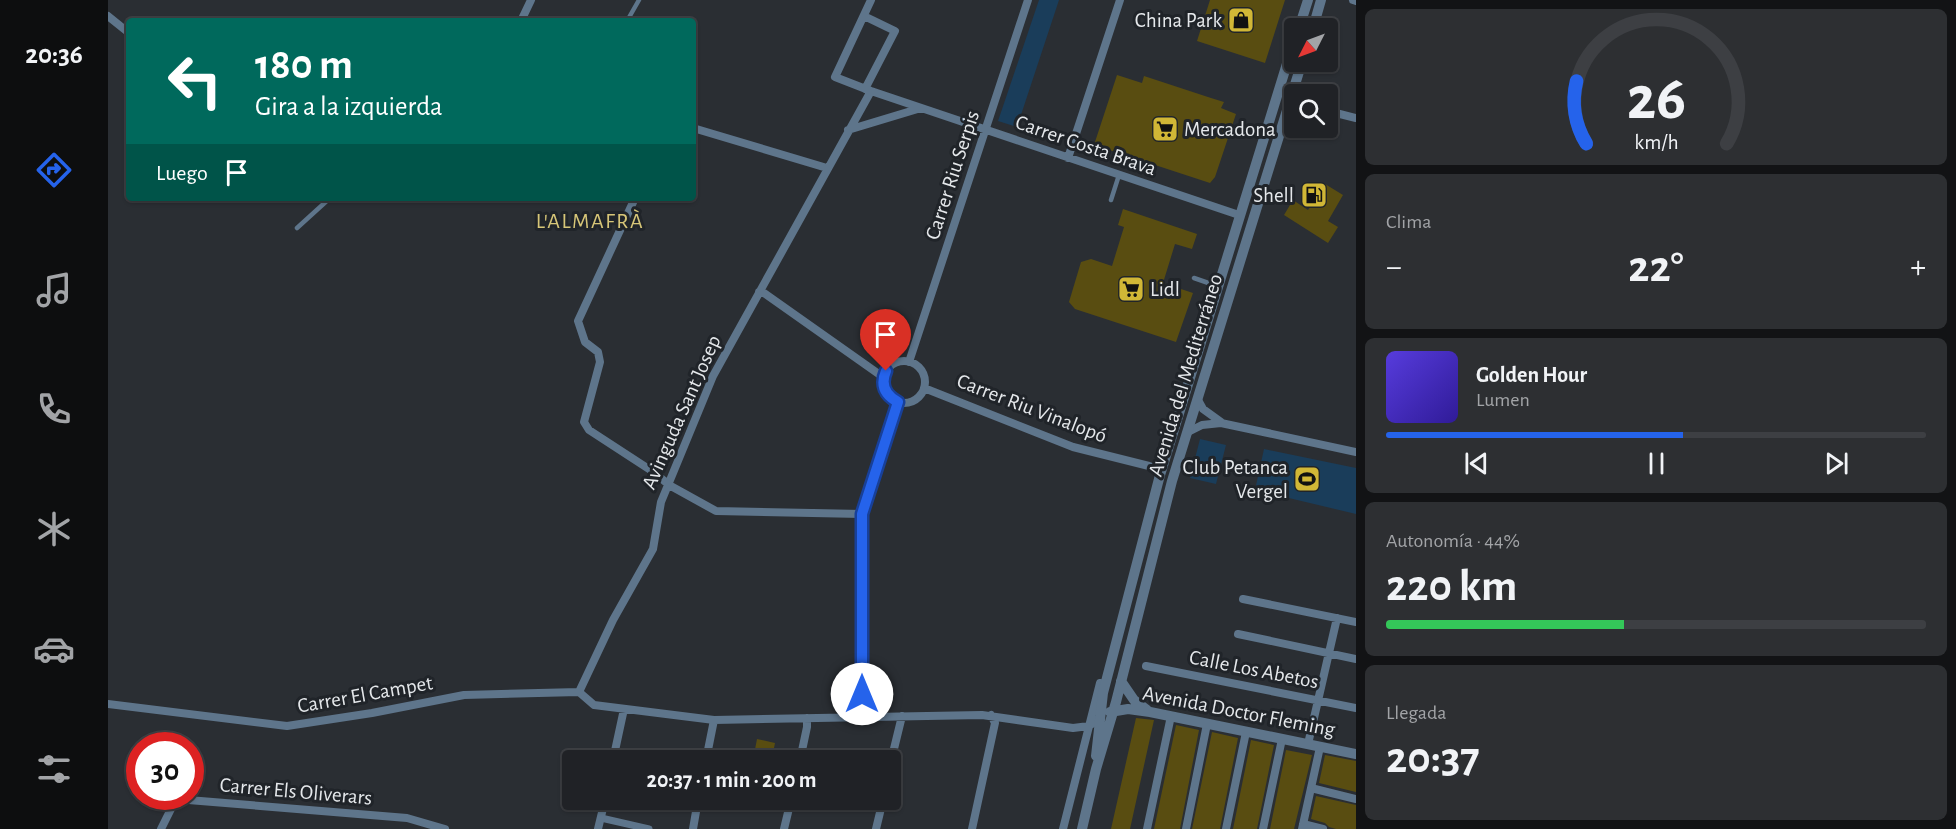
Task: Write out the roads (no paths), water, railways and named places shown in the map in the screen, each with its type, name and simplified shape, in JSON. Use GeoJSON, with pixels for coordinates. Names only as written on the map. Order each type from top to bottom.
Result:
{"type":"FeatureCollection","features":[{"type":"Feature","properties":{"kind":"street"},"geometry":{"type":"LineString","coordinates":[[522,18],[531,0]]}},
{"type":"Feature","properties":{"kind":"street"},"geometry":{"type":"LineString","coordinates":[[864,16],[871,0]]}},
{"type":"Feature","properties":{"kind":"street","name":"Carrer Riu Serpis"},"geometry":{"type":"LineString","coordinates":[[909,362],[1028,0]]}},
{"type":"Feature","properties":{"kind":"street"},"geometry":{"type":"LineString","coordinates":[[1068,158],[1120,0]]}},
{"type":"Feature","properties":{"kind":"street"},"geometry":{"type":"LineString","coordinates":[[1302,18],[1308,0]]}},
{"type":"Feature","properties":{"kind":"street"},"geometry":{"type":"LineString","coordinates":[[1315,18],[1321,0]]}},
{"type":"Feature","properties":{"kind":"street"},"geometry":{"type":"LineString","coordinates":[[108,16],[126,31]]}},
{"type":"Feature","properties":{"kind":"street","name":"Carrer Costa Brava"},"geometry":{"type":"LineString","coordinates":[[864,16],[835,77],[1239,215]]}},
{"type":"Feature","properties":{"kind":"street","name":"Avinguda Sant Josep"},"geometry":{"type":"LineString","coordinates":[[579,693],[613,620],[653,549],[661,502],[713,376],[848,130],[895,31],[864,16]]}},
{"type":"Feature","properties":{"kind":"street","name":"Avenida del Mediterráneo"},"geometry":{"type":"LineString","coordinates":[[1096,769],[1103,693],[1160,475],[1284,72]]}},
{"type":"Feature","properties":{"kind":"street"},"geometry":{"type":"LineString","coordinates":[[1276,97],[1284,99]]}},
{"type":"Feature","properties":{"kind":"street"},"geometry":{"type":"LineString","coordinates":[[848,130],[921,108]]}},
{"type":"Feature","properties":{"kind":"street"},"geometry":{"type":"LineString","coordinates":[[1338,114],[1356,118]]}},
{"type":"Feature","properties":{"kind":"street","name":"Avenida del Mediterráneo"},"geometry":{"type":"LineString","coordinates":[[1082,829],[1096,769],[1118,707],[1121,681],[1172,481],[1284,126]]}},
{"type":"Feature","properties":{"kind":"street"},"geometry":{"type":"LineString","coordinates":[[696,129],[827,168]]}},
{"type":"Feature","properties":{"kind":"street"},"geometry":{"type":"LineString","coordinates":[[634,201],[578,321],[585,342],[598,352],[600,362],[584,422],[589,430],[646,467],[669,485],[716,511],[862,514]]}},
{"type":"Feature","properties":{"kind":"street"},"geometry":{"type":"LineString","coordinates":[[759,292],[764,293],[883,378]]}},
{"type":"Feature","properties":{"kind":"street"},"geometry":{"type":"LineString","coordinates":[[896,362],[909,362],[920,369],[924,387],[911,401],[898,402],[888,395],[883,378],[890,366],[896,362]]}},
{"type":"Feature","properties":{"kind":"street","name":"Carrer Riu Vinalopó"},"geometry":{"type":"LineString","coordinates":[[924,387],[1073,447],[1155,468],[1160,475]]}},
{"type":"Feature","properties":{"kind":"street"},"geometry":{"type":"LineString","coordinates":[[1198,400],[1203,410],[1221,423]]}},
{"type":"Feature","properties":{"kind":"street"},"geometry":{"type":"LineString","coordinates":[[862,717],[862,514],[898,402]]}},
{"type":"Feature","properties":{"kind":"street"},"geometry":{"type":"LineString","coordinates":[[1188,432],[1202,425],[1221,423],[1356,452]]}},
{"type":"Feature","properties":{"kind":"street"},"geometry":{"type":"LineString","coordinates":[[1243,599],[1356,622]]}},
{"type":"Feature","properties":{"kind":"street"},"geometry":{"type":"LineString","coordinates":[[1308,744],[1337,618]]}},
{"type":"Feature","properties":{"kind":"street","name":"Avenida del Mediterráneo"},"geometry":{"type":"LineString","coordinates":[[1063,829],[1107,657],[1121,620]]}},
{"type":"Feature","properties":{"kind":"street"},"geometry":{"type":"LineString","coordinates":[[1238,634],[1356,659]]}},
{"type":"Feature","properties":{"kind":"street","name":"Avenida del Mediterráneo"},"geometry":{"type":"LineString","coordinates":[[1113,654],[1109,687],[1118,707]]}},
{"type":"Feature","properties":{"kind":"street","name":"Calle Los Abetos"},"geometry":{"type":"LineString","coordinates":[[1146,666],[1356,708]]}},
{"type":"Feature","properties":{"kind":"street"},"geometry":{"type":"LineString","coordinates":[[1121,681],[1134,700],[1150,712]]}},
{"type":"Feature","properties":{"kind":"street","name":"Carrer El Campet"},"geometry":{"type":"LineString","coordinates":[[108,704],[287,726],[464,695],[579,693],[594,705],[714,720],[992,716],[1073,728],[1089,726]]}},
{"type":"Feature","properties":{"kind":"street"},"geometry":{"type":"LineString","coordinates":[[1089,726],[1118,707]]}},
{"type":"Feature","properties":{"kind":"street","name":"Avenida Doctor Fleming"},"geometry":{"type":"LineString","coordinates":[[1118,707],[1356,754]]}},
{"type":"Feature","properties":{"kind":"street"},"geometry":{"type":"LineString","coordinates":[[615,750],[624,709]]}},
{"type":"Feature","properties":{"kind":"street"},"geometry":{"type":"LineString","coordinates":[[894,750],[902,716]]}},
{"type":"Feature","properties":{"kind":"street"},"geometry":{"type":"LineString","coordinates":[[972,829],[994,723],[992,716]]}},
{"type":"Feature","properties":{"kind":"street"},"geometry":{"type":"LineString","coordinates":[[1147,829],[1170,716]]}},
{"type":"Feature","properties":{"kind":"street"},"geometry":{"type":"LineString","coordinates":[[802,750],[807,718]]}},
{"type":"Feature","properties":{"kind":"street"},"geometry":{"type":"LineString","coordinates":[[708,750],[714,720]]}},
{"type":"Feature","properties":{"kind":"street"},"geometry":{"type":"LineString","coordinates":[[1186,829],[1207,724]]}},
{"type":"Feature","properties":{"kind":"street"},"geometry":{"type":"LineString","coordinates":[[1226,829],[1246,732]]}},
{"type":"Feature","properties":{"kind":"street"},"geometry":{"type":"LineString","coordinates":[[1263,829],[1282,739]]}},
{"type":"Feature","properties":{"kind":"street"},"geometry":{"type":"LineString","coordinates":[[1320,747],[1302,827],[1323,829]]}},
{"type":"Feature","properties":{"kind":"street"},"geometry":{"type":"LineString","coordinates":[[1311,788],[1356,799]]}},
{"type":"Feature","properties":{"kind":"street","name":"Carrer Els Oliverars"},"geometry":{"type":"LineString","coordinates":[[160,829],[176,799],[407,818],[445,829]]}},
{"type":"Feature","properties":{"kind":"street"},"geometry":{"type":"LineString","coordinates":[[598,829],[603,810]]}},
{"type":"Feature","properties":{"kind":"street"},"geometry":{"type":"LineString","coordinates":[[693,829],[697,810]]}},
{"type":"Feature","properties":{"kind":"street"},"geometry":{"type":"LineString","coordinates":[[784,829],[789,810]]}},
{"type":"Feature","properties":{"kind":"street"},"geometry":{"type":"LineString","coordinates":[[876,829],[881,810]]}},
{"type":"Feature","properties":{"kind":"street"},"geometry":{"type":"LineString","coordinates":[[601,819],[649,829]]}},
{"type":"Feature","properties":{"kind":"lane"},"geometry":{"type":"LineString","coordinates":[[629,18],[639,0]]}},
{"type":"Feature","properties":{"kind":"lane"},"geometry":{"type":"LineString","coordinates":[[1111,200],[1119,175]]}},
{"type":"Feature","properties":{"kind":"lane"},"geometry":{"type":"LineString","coordinates":[[297,228],[327,201]]}},
{"type":"Feature","properties":{"kind":"lane"},"geometry":{"type":"LineString","coordinates":[[1194,278],[1217,286]]}},
{"type":"Feature","properties":{"kind":"place","name":"China Park"},"geometry":{"type":"Point","coordinates":[1241,20]}},
{"type":"Feature","properties":{"kind":"place","name":"Mercadona"},"geometry":{"type":"Point","coordinates":[1165,129]}},
{"type":"Feature","properties":{"kind":"place","name":"Shell"},"geometry":{"type":"Point","coordinates":[1314,195]}},
{"type":"Feature","properties":{"kind":"place","name":"Lidl"},"geometry":{"type":"Point","coordinates":[1131,289]}},
{"type":"Feature","properties":{"kind":"place","name":"Club Petanca Vergel"},"geometry":{"type":"Point","coordinates":[1307,479]}},
{"type":"Feature","properties":{"kind":"district","name":"L'ALMAFRÀ"},"geometry":{"type":"Point","coordinates":[590,220]}}]}
